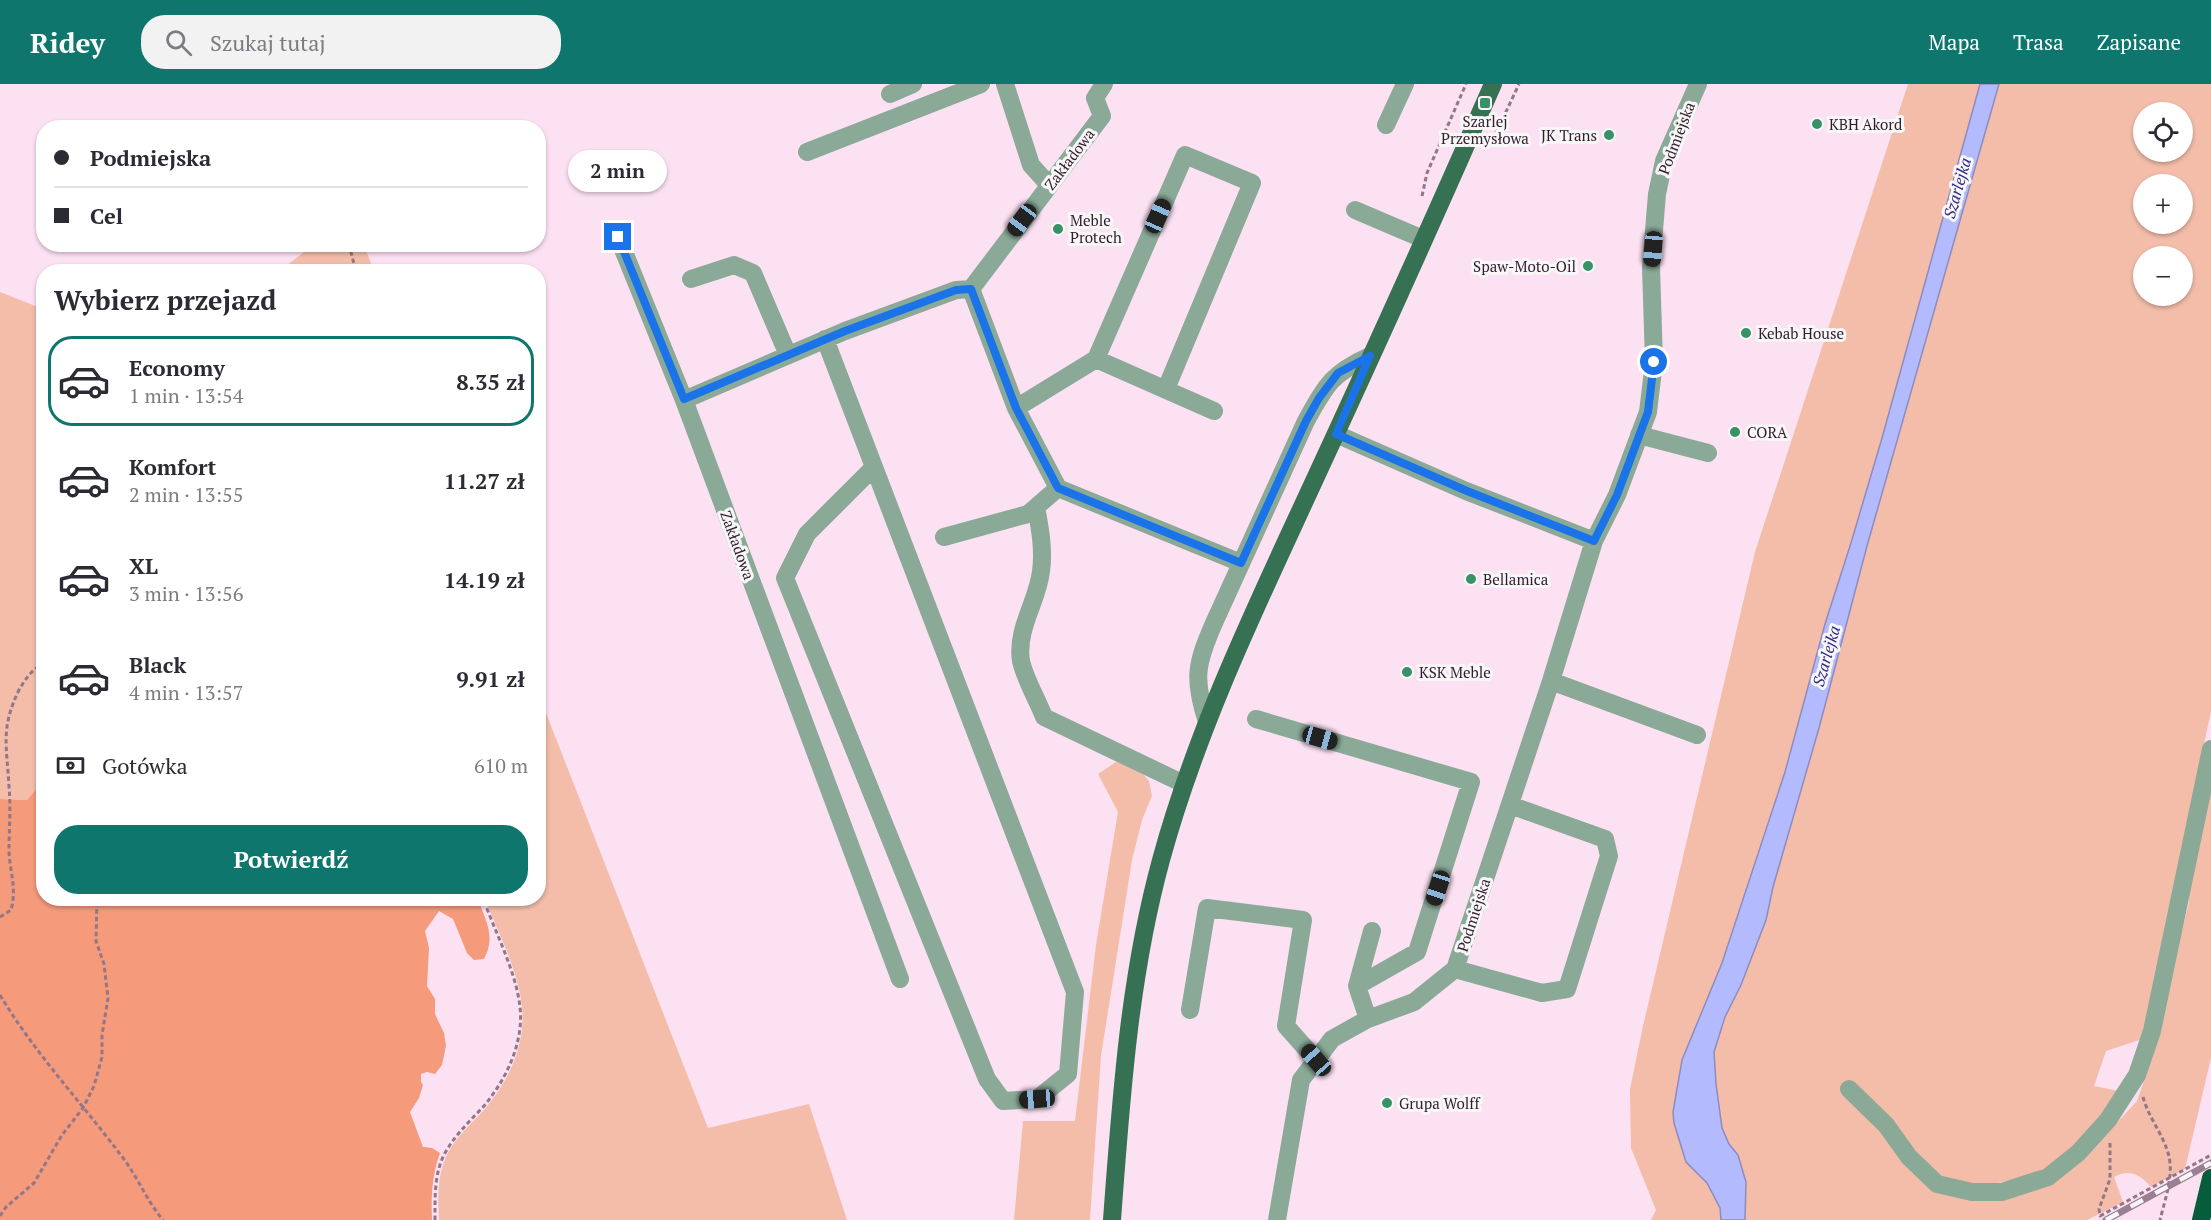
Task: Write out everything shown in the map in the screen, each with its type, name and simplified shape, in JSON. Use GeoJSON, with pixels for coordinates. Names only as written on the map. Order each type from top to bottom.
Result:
{"type":"FeatureCollection","features":[{"type":"Feature","properties":{"kind":"highway"},"geometry":{"type":"LineString","coordinates":[[2201,1220],[2211,1178]]}},
{"type":"Feature","properties":{"kind":"main road"},"geometry":{"type":"LineString","coordinates":[[1112,1220],[1124,1064],[1139,964],[1151,900],[1184,784],[1207,722],[1246,630],[1493,84]]}},
{"type":"Feature","properties":{"kind":"street"},"geometry":{"type":"LineString","coordinates":[[890,94],[913,84]]}},
{"type":"Feature","properties":{"kind":"street"},"geometry":{"type":"LineString","coordinates":[[807,152],[981,84]]}},
{"type":"Feature","properties":{"kind":"street"},"geometry":{"type":"LineString","coordinates":[[1005,84],[1031,165],[1049,185]]}},
{"type":"Feature","properties":{"kind":"street"},"geometry":{"type":"LineString","coordinates":[[1386,125],[1405,84]]}},
{"type":"Feature","properties":{"kind":"street","name":"Podmiejska"},"geometry":{"type":"LineString","coordinates":[[1277,1220],[1302,1080],[1316,1060],[1332,1039],[1368,1019],[1414,1002],[1455,969],[1551,681],[1594,541],[1617,495],[1648,412],[1654,362],[1651,267],[1657,194],[1664,160],[1698,84]]}},
{"type":"Feature","properties":{"kind":"street","name":"Zakładowa"},"geometry":{"type":"LineString","coordinates":[[971,289],[1101,116],[1096,89]]}},
{"type":"Feature","properties":{"kind":"street"},"geometry":{"type":"LineString","coordinates":[[1016,408],[1096,359],[1185,155],[1252,183],[1166,389]]}},
{"type":"Feature","properties":{"kind":"street"},"geometry":{"type":"LineString","coordinates":[[1355,210],[1423,239]]}},
{"type":"Feature","properties":{"kind":"street","name":"Zakładowa"},"geometry":{"type":"LineString","coordinates":[[618,237],[684,399],[900,979]]}},
{"type":"Feature","properties":{"kind":"street"},"geometry":{"type":"LineString","coordinates":[[691,279],[734,265],[753,273],[788,355]]}},
{"type":"Feature","properties":{"kind":"street"},"geometry":{"type":"LineString","coordinates":[[684,399],[825,339],[956,290],[971,289],[1016,408],[1058,488],[1241,563]]}},
{"type":"Feature","properties":{"kind":"street"},"geometry":{"type":"LineString","coordinates":[[825,339],[1075,992],[1068,1074],[1037,1099],[1003,1101],[987,1079],[785,578],[807,534],[874,467]]}},
{"type":"Feature","properties":{"kind":"street"},"geometry":{"type":"LineString","coordinates":[[1207,722],[1197,686],[1201,652],[1306,421],[1319,398],[1338,373],[1370,356]]}},
{"type":"Feature","properties":{"kind":"street"},"geometry":{"type":"LineString","coordinates":[[1096,359],[1214,411]]}},
{"type":"Feature","properties":{"kind":"street"},"geometry":{"type":"LineString","coordinates":[[1336,434],[1467,491],[1594,541]]}},
{"type":"Feature","properties":{"kind":"street"},"geometry":{"type":"LineString","coordinates":[[1639,435],[1708,453]]}},
{"type":"Feature","properties":{"kind":"street"},"geometry":{"type":"LineString","coordinates":[[944,537],[1028,514],[1058,488]]}},
{"type":"Feature","properties":{"kind":"street"},"geometry":{"type":"LineString","coordinates":[[1036,507],[1041,534],[1041,573],[1024,623],[1021,651],[1022,663],[1044,717],[1184,784]]}},
{"type":"Feature","properties":{"kind":"street"},"geometry":{"type":"LineString","coordinates":[[1551,681],[1697,735]]}},
{"type":"Feature","properties":{"kind":"street"},"geometry":{"type":"LineString","coordinates":[[1256,719],[1472,782],[1418,952],[1357,986]]}},
{"type":"Feature","properties":{"kind":"street"},"geometry":{"type":"LineString","coordinates":[[1849,1089],[1886,1125],[1909,1157],[1937,1184],[1972,1192],[2002,1192],[2048,1176],[2078,1153],[2108,1120],[2137,1075],[2152,1031],[2211,749]]}},
{"type":"Feature","properties":{"kind":"street"},"geometry":{"type":"LineString","coordinates":[[1455,969],[1542,993],[1566,989],[1609,856],[1605,839],[1510,805]]}},
{"type":"Feature","properties":{"kind":"street"},"geometry":{"type":"LineString","coordinates":[[1190,1011],[1207,908],[1303,921],[1286,1026],[1316,1060]]}},
{"type":"Feature","properties":{"kind":"street"},"geometry":{"type":"LineString","coordinates":[[1368,1019],[1357,986],[1372,931]]}},
{"type":"Feature","properties":{"kind":"path"},"geometry":{"type":"LineString","coordinates":[[1422,196],[1427,173],[1466,84]]}},
{"type":"Feature","properties":{"kind":"path"},"geometry":{"type":"LineString","coordinates":[[0,917],[11,910],[15,895],[9,853],[9,784],[3,738],[5,721],[22,684],[36,667]]}},
{"type":"Feature","properties":{"kind":"path"},"geometry":{"type":"LineString","coordinates":[[0,1216],[6,1207],[34,1183],[62,1135],[83,1108],[94,1086],[102,1057],[102,1035],[108,998],[104,964],[96,941],[97,906]]}},
{"type":"Feature","properties":{"kind":"path"},"geometry":{"type":"LineString","coordinates":[[435,1220],[435,1191],[444,1155],[456,1135],[483,1107],[506,1075],[516,1045],[520,1023],[520,1006],[515,982],[486,906]]}},
{"type":"Feature","properties":{"kind":"path"},"geometry":{"type":"LineString","coordinates":[[0,995],[28,1038],[131,1168],[146,1197],[163,1220]]}},
{"type":"Feature","properties":{"kind":"path"},"geometry":{"type":"LineString","coordinates":[[2137,1075],[2147,1113],[2164,1143],[2170,1163],[2169,1181],[2160,1220]]}},
{"type":"Feature","properties":{"kind":"path"},"geometry":{"type":"LineString","coordinates":[[2108,1120],[2111,1150],[2110,1179],[2099,1209],[2100,1216],[2211,1155]]}},
{"type":"Feature","properties":{"kind":"shaded area"},"geometry":{"type":"Polygon","coordinates":[[[1908,84],[1980,84],[1882,438],[1825,624],[1785,772],[1722,963],[1682,1060],[1673,1112],[1674,1123],[1686,1162],[1707,1183],[1720,1208],[1721,1220],[1651,1220],[1656,1210],[1631,1148],[1630,1089],[1643,1026],[1755,552],[1908,84]]]}},
{"type":"Feature","properties":{"kind":"shaded area"},"geometry":{"type":"Polygon","coordinates":[[[1999,84],[2211,84],[2211,711],[2142,1039],[2106,1051],[2094,1086],[2119,1091],[2109,1107],[2054,1167],[2032,1178],[1969,1187],[1971,1198],[1997,1199],[2043,1186],[2081,1161],[2137,1101],[2147,1072],[2189,902],[2189,888],[2211,782],[2211,1058],[2185,1169],[2151,1187],[2134,1174],[2119,1174],[2114,1177],[2123,1202],[2087,1220],[1745,1220],[1746,1182],[1738,1155],[1729,1144],[1722,1128],[1714,1052],[1725,1017],[1741,985],[1766,920],[1773,887],[1819,728],[1867,546],[1999,84]]]}},
{"type":"Feature","properties":{"kind":"shaded area"},"geometry":{"type":"Polygon","coordinates":[[[304,252],[367,252],[371,264],[289,264],[304,252]]]}},
{"type":"Feature","properties":{"kind":"shaded area"},"geometry":{"type":"Polygon","coordinates":[[[0,292],[36,306],[36,790],[27,800],[0,799],[0,292]]]}},
{"type":"Feature","properties":{"kind":"shaded area"},"geometry":{"type":"Polygon","coordinates":[[[546,713],[708,1128],[809,1104],[847,1220],[439,1220],[440,1180],[449,1150],[492,1100],[507,1076],[518,1049],[522,1007],[517,980],[488,906],[546,906],[546,713]]]}},
{"type":"Feature","properties":{"kind":"shaded area"},"geometry":{"type":"Polygon","coordinates":[[[1116,762],[1137,767],[1149,781],[1152,796],[1142,820],[1132,860],[1101,1056],[1090,1220],[1014,1220],[1023,1121],[1075,1121],[1096,945],[1118,812],[1098,774],[1116,762]]]}},
{"type":"Feature","properties":{"kind":"shaded area"},"geometry":{"type":"Polygon","coordinates":[[[36,789],[36,906],[481,906],[489,936],[488,951],[484,959],[474,960],[467,953],[453,919],[439,911],[425,931],[429,948],[427,986],[435,999],[435,1014],[444,1033],[446,1046],[442,1065],[435,1074],[427,1072],[421,1074],[423,1085],[419,1098],[410,1112],[423,1147],[432,1148],[440,1153],[435,1169],[432,1220],[0,1220],[0,799],[27,800],[36,789]]]}},
{"type":"Feature","properties":{"kind":"water","name":"Szarlejka"},"geometry":{"type":"Polygon","coordinates":[[[1980,84],[1999,84],[1867,546],[1819,728],[1773,887],[1766,920],[1741,985],[1725,1017],[1714,1052],[1722,1128],[1729,1144],[1738,1155],[1746,1182],[1745,1220],[1721,1220],[1720,1208],[1707,1183],[1686,1162],[1674,1123],[1673,1112],[1682,1060],[1722,963],[1785,772],[1825,624],[1882,438],[1980,84]]]}},
{"type":"Feature","properties":{"kind":"railway"},"geometry":{"type":"LineString","coordinates":[[2106,1220],[2211,1163]]}},
{"type":"Feature","properties":{"kind":"place","name":"Szarlej Przemysłowa"},"geometry":{"type":"Point","coordinates":[1485,103]}},
{"type":"Feature","properties":{"kind":"place","name":"KBH Akord"},"geometry":{"type":"Point","coordinates":[1817,124]}},
{"type":"Feature","properties":{"kind":"place","name":"JK Trans"},"geometry":{"type":"Point","coordinates":[1609,135]}},
{"type":"Feature","properties":{"kind":"place","name":"Meble Protech"},"geometry":{"type":"Point","coordinates":[1058,229]}},
{"type":"Feature","properties":{"kind":"place","name":"Spaw-Moto-Oil"},"geometry":{"type":"Point","coordinates":[1588,266]}},
{"type":"Feature","properties":{"kind":"place","name":"Kebab House"},"geometry":{"type":"Point","coordinates":[1746,333]}},
{"type":"Feature","properties":{"kind":"place","name":"CORA"},"geometry":{"type":"Point","coordinates":[1735,432]}},
{"type":"Feature","properties":{"kind":"place","name":"Bellamica"},"geometry":{"type":"Point","coordinates":[1471,579]}},
{"type":"Feature","properties":{"kind":"place","name":"KSK Meble"},"geometry":{"type":"Point","coordinates":[1407,672]}},
{"type":"Feature","properties":{"kind":"place","name":"Grupa Wolff"},"geometry":{"type":"Point","coordinates":[1387,1103]}},
{"type":"Feature","properties":{"kind":"route"},"geometry":{"type":"LineString","coordinates":[[618,237],[684,399],[845,331],[956,290],[971,289],[1016,408],[1058,488],[1241,563],[1306,421],[1319,398],[1338,373],[1370,356],[1336,434],[1467,491],[1594,541],[1617,495],[1648,412],[1654,362]]}}]}
